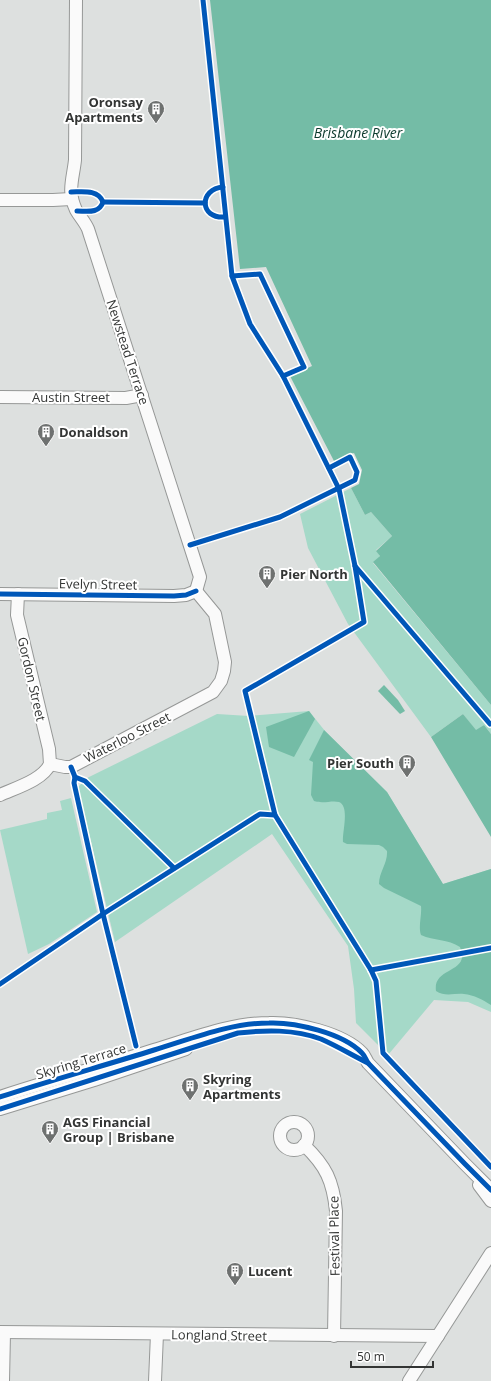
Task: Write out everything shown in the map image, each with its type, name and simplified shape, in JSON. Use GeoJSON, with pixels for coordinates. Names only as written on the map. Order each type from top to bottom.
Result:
{"type":"FeatureCollection","features":[{"type":"Feature","properties":{"kind":"street"},"geometry":{"type":"LineString","coordinates":[[0,200],[71,199],[71,183],[75,160],[76,0]]}},
{"type":"Feature","properties":{"kind":"street","name":"Newstead Terrace"},"geometry":{"type":"LineString","coordinates":[[71,199],[88,229],[200,576],[196,591]]}},
{"type":"Feature","properties":{"kind":"street","name":"Austin Street"},"geometry":{"type":"LineString","coordinates":[[0,397],[126,398],[142,395]]}},
{"type":"Feature","properties":{"kind":"street","name":"Evelyn Street"},"geometry":{"type":"LineString","coordinates":[[0,594],[174,596],[186,595],[196,591]]}},
{"type":"Feature","properties":{"kind":"street","name":"Waterloo Street"},"geometry":{"type":"LineString","coordinates":[[50,764],[65,767],[71,766],[213,692],[221,681],[225,662],[215,614],[196,591]]}},
{"type":"Feature","properties":{"kind":"street","name":"Gordon Street"},"geometry":{"type":"LineString","coordinates":[[18,594],[17,615],[49,749],[50,764]]}},
{"type":"Feature","properties":{"kind":"street"},"geometry":{"type":"LineString","coordinates":[[0,795],[41,776],[48,770],[50,764]]}},
{"type":"Feature","properties":{"kind":"street","name":"Skyring Terrace"},"geometry":{"type":"LineString","coordinates":[[0,1097],[200,1036],[249,1024],[269,1022],[294,1024],[315,1029],[334,1036],[362,1053],[368,1063],[491,1190]]}},
{"type":"Feature","properties":{"kind":"street","name":"Skyring Terrace"},"geometry":{"type":"LineString","coordinates":[[0,1109],[238,1033],[259,1030],[299,1033],[320,1039],[339,1047],[368,1063]]}},
{"type":"Feature","properties":{"kind":"street","name":"Festival Place"},"geometry":{"type":"LineString","coordinates":[[304,1145],[318,1158],[332,1186],[335,1199],[334,1336]]}},
{"type":"Feature","properties":{"kind":"street","name":"Skyring Terrace"},"geometry":{"type":"LineString","coordinates":[[465,1164],[491,1202]]}},
{"type":"Feature","properties":{"kind":"street"},"geometry":{"type":"LineString","coordinates":[[409,1381],[491,1253]]}},
{"type":"Feature","properties":{"kind":"street"},"geometry":{"type":"LineString","coordinates":[[2,1333],[3,1381]]}},
{"type":"Feature","properties":{"kind":"street","name":"Longland Street"},"geometry":{"type":"LineString","coordinates":[[2,1333],[438,1336]]}},
{"type":"Feature","properties":{"kind":"street"},"geometry":{"type":"LineString","coordinates":[[155,1381],[157,1334]]}},
{"type":"Feature","properties":{"kind":"shaded area"},"geometry":{"type":"Polygon","coordinates":[[[351,488],[365,515],[371,512],[392,536],[376,550],[380,556],[373,563],[491,705],[491,734],[484,725],[476,731],[463,714],[431,737],[348,624],[308,548],[300,514],[351,488]]]}},
{"type":"Feature","properties":{"kind":"shaded area"},"geometry":{"type":"Polygon","coordinates":[[[309,711],[325,731],[387,792],[443,884],[491,869],[491,1012],[468,1002],[434,1000],[388,1055],[356,1023],[354,989],[348,946],[272,834],[115,942],[78,787],[87,778],[217,714],[249,716],[309,711]]]}},
{"type":"Feature","properties":{"kind":"shaded area"},"geometry":{"type":"Polygon","coordinates":[[[71,798],[97,912],[49,944],[28,954],[0,830],[47,819],[47,813],[62,810],[60,801],[71,798]]]}},
{"type":"Feature","properties":{"kind":"water","name":"Brisbane River"},"geometry":{"type":"Polygon","coordinates":[[[210,0],[491,0],[491,705],[373,562],[380,556],[376,551],[392,536],[371,512],[365,515],[351,488],[359,484],[362,470],[354,453],[334,461],[290,376],[312,366],[266,267],[240,269],[210,0]]]}},
{"type":"Feature","properties":{"kind":"water"},"geometry":{"type":"Polygon","coordinates":[[[384,685],[398,700],[405,711],[400,714],[378,691],[384,685]]]}},
{"type":"Feature","properties":{"kind":"water"},"geometry":{"type":"Polygon","coordinates":[[[309,711],[315,719],[294,757],[269,747],[266,727],[309,711]]]}},
{"type":"Feature","properties":{"kind":"water"},"geometry":{"type":"Polygon","coordinates":[[[463,714],[476,730],[484,725],[491,734],[491,837],[431,737],[463,714]]]}},
{"type":"Feature","properties":{"kind":"water"},"geometry":{"type":"Polygon","coordinates":[[[324,730],[387,792],[443,884],[491,869],[491,1005],[471,995],[446,994],[436,991],[436,984],[439,979],[457,966],[460,962],[462,957],[460,947],[455,944],[421,935],[421,906],[384,888],[379,884],[387,851],[379,845],[347,844],[343,842],[345,814],[342,804],[339,802],[314,801],[311,795],[313,762],[309,760],[324,730]]]}},
{"type":"Feature","properties":{"kind":"cycle path"},"geometry":{"type":"LineString","coordinates":[[203,0],[232,276],[250,324],[283,376],[339,489],[355,566],[364,622],[245,691],[275,815],[371,970],[376,981],[383,1053],[491,1167]]}},
{"type":"Feature","properties":{"kind":"cycle path"},"geometry":{"type":"LineString","coordinates":[[223,187],[215,189],[210,193],[206,198],[205,204],[210,213],[216,216],[225,217]]}},
{"type":"Feature","properties":{"kind":"cycle path"},"geometry":{"type":"LineString","coordinates":[[71,192],[94,193],[101,198],[103,202],[96,210],[77,211]]}},
{"type":"Feature","properties":{"kind":"cycle path"},"geometry":{"type":"LineString","coordinates":[[103,202],[205,203]]}},
{"type":"Feature","properties":{"kind":"cycle path"},"geometry":{"type":"LineString","coordinates":[[232,276],[260,274],[304,367],[283,376]]}},
{"type":"Feature","properties":{"kind":"cycle path"},"geometry":{"type":"LineString","coordinates":[[190,545],[280,517],[355,480],[357,472],[350,457],[329,468]]}},
{"type":"Feature","properties":{"kind":"cycle path"},"geometry":{"type":"LineString","coordinates":[[355,566],[490,724]]}},
{"type":"Feature","properties":{"kind":"cycle path"},"geometry":{"type":"LineString","coordinates":[[0,594],[174,596],[186,595],[196,591]]}},
{"type":"Feature","properties":{"kind":"cycle path"},"geometry":{"type":"LineString","coordinates":[[71,767],[75,777],[85,781],[174,868]]}},
{"type":"Feature","properties":{"kind":"cycle path"},"geometry":{"type":"LineString","coordinates":[[75,777],[74,783],[103,914],[136,1046]]}},
{"type":"Feature","properties":{"kind":"cycle path"},"geometry":{"type":"LineString","coordinates":[[0,984],[103,914],[260,814],[275,815]]}},
{"type":"Feature","properties":{"kind":"cycle path"},"geometry":{"type":"LineString","coordinates":[[371,970],[491,948]]}},
{"type":"Feature","properties":{"kind":"cycle path"},"geometry":{"type":"LineString","coordinates":[[0,1097],[225,1029],[254,1024],[292,1024],[331,1034],[354,1046],[364,1055],[368,1063],[491,1190]]}},
{"type":"Feature","properties":{"kind":"cycle path"},"geometry":{"type":"LineString","coordinates":[[0,1109],[238,1033],[259,1031],[300,1033],[321,1039],[368,1063]]}},
{"type":"Feature","properties":{"kind":"place","name":"Oronsay Apartments"},"geometry":{"type":"Point","coordinates":[156,124]}},
{"type":"Feature","properties":{"kind":"place","name":"Donaldson"},"geometry":{"type":"Point","coordinates":[46,447]}},
{"type":"Feature","properties":{"kind":"place","name":"Pier North"},"geometry":{"type":"Point","coordinates":[267,589]}},
{"type":"Feature","properties":{"kind":"place","name":"Pier South"},"geometry":{"type":"Point","coordinates":[407,778]}},
{"type":"Feature","properties":{"kind":"place","name":"Skyring Apartments"},"geometry":{"type":"Point","coordinates":[190,1101]}},
{"type":"Feature","properties":{"kind":"place","name":"AGS Financial Group | Brisbane"},"geometry":{"type":"Point","coordinates":[50,1144]}},
{"type":"Feature","properties":{"kind":"place","name":"Lucent"},"geometry":{"type":"Point","coordinates":[235,1286]}}]}
